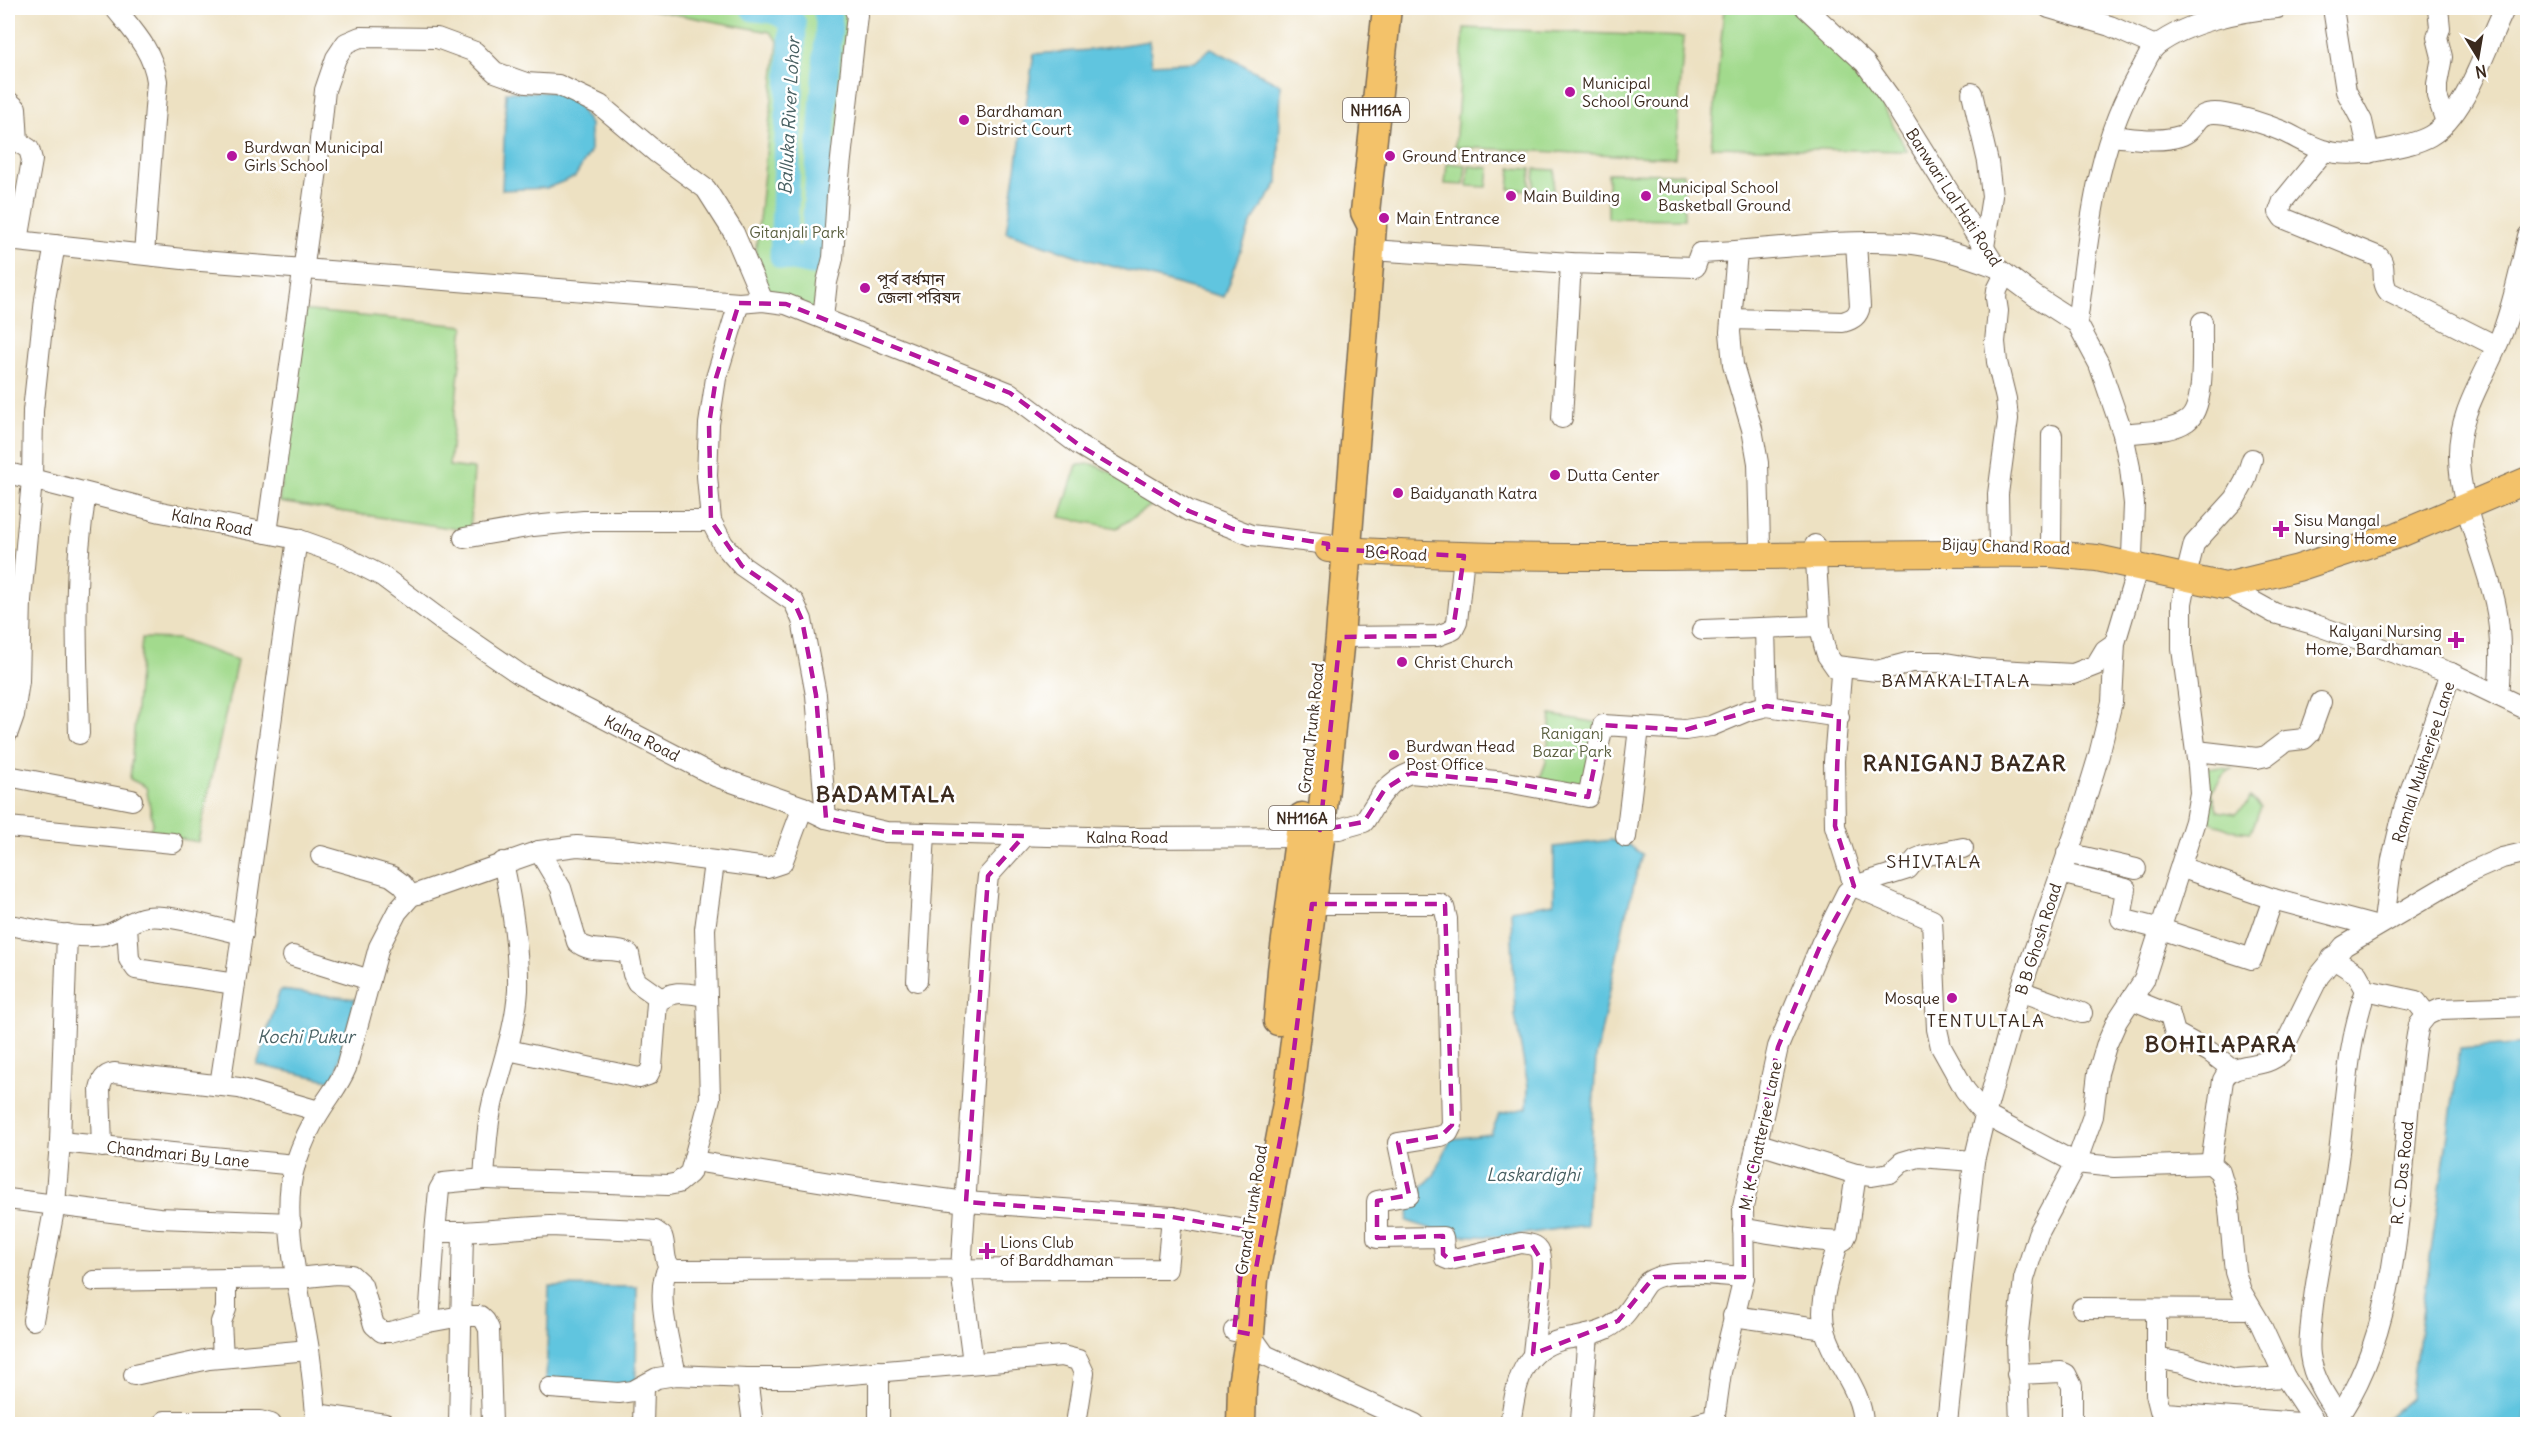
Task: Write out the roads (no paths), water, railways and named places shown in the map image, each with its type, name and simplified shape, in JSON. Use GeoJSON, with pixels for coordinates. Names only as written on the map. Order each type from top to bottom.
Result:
{"type":"FeatureCollection","features":[{"type":"Feature","properties":{"kind":"highway","name":"Grand Trunk Road"},"geometry":{"type":"LineString","coordinates":[[1245,1348],[1240,1264],[1271,1091],[1282,970],[1313,834],[1340,637],[1336,544],[1371,250],[1372,226],[1365,212],[1387,8]]}},
{"type":"Feature","properties":{"kind":"highway","name":"Grand Trunk Road"},"geometry":{"type":"LineString","coordinates":[[1236,1423],[1254,1279],[1287,1098],[1312,904],[1313,834],[1336,544],[1353,225],[1365,212]]}},
{"type":"Feature","properties":{"kind":"main road","name":"Bijay Chand Road"},"geometry":{"type":"LineString","coordinates":[[1464,550],[1599,558],[1999,545],[2051,546],[2188,573],[2225,586],[2298,568],[2398,535],[2528,468]]}},
{"type":"Feature","properties":{"kind":"main road","name":"Bijay Chand Road"},"geometry":{"type":"LineString","coordinates":[[2188,573],[2225,574],[2252,570],[2330,547],[2528,480]]}},
{"type":"Feature","properties":{"kind":"main road","name":"BC Road"},"geometry":{"type":"LineString","coordinates":[[1336,544],[1464,550]]}},
{"type":"Feature","properties":{"kind":"main road","name":"Bijay Chand Road"},"geometry":{"type":"LineString","coordinates":[[1464,550],[1760,546],[1816,550],[2050,554],[2135,561]]}},
{"type":"Feature","properties":{"kind":"street"},"geometry":{"type":"LineString","coordinates":[[115,8],[148,51],[155,64],[157,81],[144,254]]}},
{"type":"Feature","properties":{"kind":"street"},"geometry":{"type":"LineString","coordinates":[[823,318],[832,258],[855,38],[857,15],[854,8]]}},
{"type":"Feature","properties":{"kind":"street","name":"Banwari Lal Hati Road"},"geometry":{"type":"LineString","coordinates":[[1806,8],[1865,63],[1891,99],[1984,247],[2001,270],[2035,296],[2077,323],[2099,364],[2123,434],[2134,504],[2135,561]]}},
{"type":"Feature","properties":{"kind":"street"},"geometry":{"type":"LineString","coordinates":[[2049,8],[2110,26],[2155,46]]}},
{"type":"Feature","properties":{"kind":"street"},"geometry":{"type":"LineString","coordinates":[[2077,323],[2089,222],[2101,164],[2132,84],[2155,46],[2199,23],[2248,9],[2277,8]]}},
{"type":"Feature","properties":{"kind":"street"},"geometry":{"type":"LineString","coordinates":[[2333,8],[2346,91],[2362,122],[2369,153]]}},
{"type":"Feature","properties":{"kind":"street"},"geometry":{"type":"LineString","coordinates":[[2438,8],[2440,28],[2437,37],[2442,57],[2437,96],[2446,122]]}},
{"type":"Feature","properties":{"kind":"street"},"geometry":{"type":"LineString","coordinates":[[2112,136],[2173,138],[2189,131],[2199,117],[2212,113],[2226,114],[2280,130],[2324,151],[2345,154],[2369,153],[2401,147],[2430,136],[2446,122],[2464,97],[2505,8]]}},
{"type":"Feature","properties":{"kind":"street"},"geometry":{"type":"LineString","coordinates":[[267,533],[325,90],[336,58],[346,43],[360,37],[437,38],[475,52],[495,72],[526,83],[558,85],[600,105],[657,153],[706,189],[734,233],[763,301]]}},
{"type":"Feature","properties":{"kind":"street"},"geometry":{"type":"LineString","coordinates":[[1972,93],[1988,162],[1992,196],[1984,247]]}},
{"type":"Feature","properties":{"kind":"street"},"geometry":{"type":"LineString","coordinates":[[8,101],[16,108],[18,142],[32,154],[13,240],[201,261],[739,303],[763,301],[786,304],[1010,393],[1079,445],[1189,511],[1251,534],[1336,544]]}},
{"type":"Feature","properties":{"kind":"street"},"geometry":{"type":"LineString","coordinates":[[2324,151],[2283,201],[2279,212],[2283,218],[2379,256],[2383,261],[2385,287],[2390,292],[2496,346]]}},
{"type":"Feature","properties":{"kind":"street"},"geometry":{"type":"LineString","coordinates":[[1371,250],[1571,263],[1695,267],[1700,253],[1856,243],[1903,243],[1954,252],[2001,270],[1996,298],[1996,352],[2008,419],[1998,494],[1999,545]]}},
{"type":"Feature","properties":{"kind":"street"},"geometry":{"type":"LineString","coordinates":[[1731,319],[1843,322],[1853,319],[1858,314],[1860,306],[1856,243]]}},
{"type":"Feature","properties":{"kind":"street"},"geometry":{"type":"LineString","coordinates":[[2498,696],[2501,661],[2495,603],[2465,501],[2458,457],[2462,429],[2470,404],[2505,326],[2527,243]]}},
{"type":"Feature","properties":{"kind":"street"},"geometry":{"type":"LineString","coordinates":[[8,732],[14,715],[14,600],[32,480],[34,402],[45,298],[55,245]]}},
{"type":"Feature","properties":{"kind":"street"},"geometry":{"type":"LineString","coordinates":[[1737,252],[1731,319],[1733,365],[1752,429],[1758,463],[1760,546]]}},
{"type":"Feature","properties":{"kind":"street"},"geometry":{"type":"LineString","coordinates":[[1562,418],[1571,263]]}},
{"type":"Feature","properties":{"kind":"street"},"geometry":{"type":"LineString","coordinates":[[739,303],[716,378],[709,424],[707,476],[711,521],[723,544],[742,566],[794,602],[802,620],[816,695],[825,818]]}},
{"type":"Feature","properties":{"kind":"street"},"geometry":{"type":"LineString","coordinates":[[2123,434],[2173,427],[2187,421],[2195,411],[2200,396],[2202,322]]}},
{"type":"Feature","properties":{"kind":"street"},"geometry":{"type":"LineString","coordinates":[[2051,546],[2052,435]]}},
{"type":"Feature","properties":{"kind":"street"},"geometry":{"type":"LineString","coordinates":[[2020,1425],[2017,1341],[2024,1279],[2038,1234],[2076,1162],[2093,1116],[2098,1073],[2106,1047],[2117,1020],[2144,980],[2195,821],[2200,793],[2197,751],[2182,650],[2182,603],[2194,544],[2235,499],[2245,481],[2252,459]]}},
{"type":"Feature","properties":{"kind":"street","name":"Kalna Road"},"geometry":{"type":"LineString","coordinates":[[8,473],[161,512],[297,539],[339,554],[382,576],[521,675],[641,739],[715,776],[803,807],[825,818],[886,832],[1127,838],[1313,834],[1364,822],[1384,789],[1398,777],[1410,773],[1507,782],[1588,797],[1603,725],[1639,728]]}},
{"type":"Feature","properties":{"kind":"street"},"geometry":{"type":"LineString","coordinates":[[79,734],[78,566],[80,529],[86,494]]}},
{"type":"Feature","properties":{"kind":"street"},"geometry":{"type":"LineString","coordinates":[[464,538],[533,526],[584,521],[711,521]]}},
{"type":"Feature","properties":{"kind":"street"},"geometry":{"type":"LineString","coordinates":[[220,1085],[297,539]]}},
{"type":"Feature","properties":{"kind":"street"},"geometry":{"type":"LineString","coordinates":[[1340,637],[1437,636],[1453,630],[1457,622],[1464,550]]}},
{"type":"Feature","properties":{"kind":"street"},"geometry":{"type":"LineString","coordinates":[[1816,550],[1820,626],[1827,655],[1841,675],[1834,761],[1835,826],[1854,886],[1932,920],[1936,1029],[1941,1047],[1965,1090],[1985,1115],[2076,1162],[2114,1167],[2211,1164],[2220,1172],[2228,1199],[2235,1272],[2241,1291],[2285,1377],[2315,1425]]}},
{"type":"Feature","properties":{"kind":"street","name":"B B Ghosh Road"},"geometry":{"type":"LineString","coordinates":[[1947,1425],[1974,1161],[2020,992],[2078,824],[2099,755],[2112,702],[2115,643],[2135,561]]}},
{"type":"Feature","properties":{"kind":"street"},"geometry":{"type":"LineString","coordinates":[[2225,586],[2274,613],[2313,624],[2451,673],[2528,710]]}},
{"type":"Feature","properties":{"kind":"street"},"geometry":{"type":"LineString","coordinates":[[1702,630],[1820,626]]}},
{"type":"Feature","properties":{"kind":"street"},"geometry":{"type":"LineString","coordinates":[[1765,628],[1767,706]]}},
{"type":"Feature","properties":{"kind":"street"},"geometry":{"type":"LineString","coordinates":[[1836,666],[1877,671],[1911,662],[1940,662],[1981,669],[2073,674],[2096,665],[2105,650],[2115,643]]}},
{"type":"Feature","properties":{"kind":"street","name":"Ramlal Mukherjee Lane"},"geometry":{"type":"LineString","coordinates":[[2379,924],[2404,809],[2451,673]]}},
{"type":"Feature","properties":{"kind":"street"},"geometry":{"type":"LineString","coordinates":[[2197,751],[2257,758],[2266,756],[2280,744],[2304,739],[2310,733],[2320,702]]}},
{"type":"Feature","properties":{"kind":"street"},"geometry":{"type":"LineString","coordinates":[[1626,837],[1639,728],[1670,731],[1711,726],[1747,711],[1767,706],[1839,717]]}},
{"type":"Feature","properties":{"kind":"street"},"geometry":{"type":"LineString","coordinates":[[8,776],[132,800]]}},
{"type":"Feature","properties":{"kind":"street"},"geometry":{"type":"LineString","coordinates":[[385,1425],[315,1419],[309,1350],[297,1278],[290,1190],[295,1165],[319,1112],[339,1085],[346,1068],[379,947],[397,912],[411,896],[503,862],[539,851],[577,846],[632,850],[714,863],[767,868],[782,862],[803,807]]}},
{"type":"Feature","properties":{"kind":"street"},"geometry":{"type":"LineString","coordinates":[[8,827],[173,843]]}},
{"type":"Feature","properties":{"kind":"street"},"geometry":{"type":"LineString","coordinates":[[917,981],[925,833]]}},
{"type":"Feature","properties":{"kind":"street"},"geometry":{"type":"LineString","coordinates":[[973,1363],[961,1270],[977,1007],[988,876],[1024,836]]}},
{"type":"Feature","properties":{"kind":"street"},"geometry":{"type":"LineString","coordinates":[[1854,886],[1908,868],[1916,859],[1923,856],[1963,848]]}},
{"type":"Feature","properties":{"kind":"street"},"geometry":{"type":"LineString","coordinates":[[539,851],[561,888],[576,942],[590,949],[629,954],[637,982],[662,999]]}},
{"type":"Feature","properties":{"kind":"street"},"geometry":{"type":"LineString","coordinates":[[2211,1164],[2223,1080],[2226,1073],[2232,1069],[2273,1060],[2281,1053],[2300,1011],[2332,958],[2344,946],[2470,872],[2502,858],[2528,852]]}},
{"type":"Feature","properties":{"kind":"street"},"geometry":{"type":"LineString","coordinates":[[2067,853],[2136,869]]}},
{"type":"Feature","properties":{"kind":"street"},"geometry":{"type":"LineString","coordinates":[[321,856],[391,876],[402,884],[411,896]]}},
{"type":"Feature","properties":{"kind":"street"},"geometry":{"type":"LineString","coordinates":[[484,1179],[486,1143],[494,1095],[508,1050],[518,990],[513,920],[503,862]]}},
{"type":"Feature","properties":{"kind":"street"},"geometry":{"type":"LineString","coordinates":[[429,1321],[439,1190],[443,1183],[484,1179],[668,1185],[686,1178],[690,1173],[710,1098],[705,996],[705,929],[714,863]]}},
{"type":"Feature","properties":{"kind":"street"},"geometry":{"type":"LineString","coordinates":[[2180,867],[2273,899],[2379,924]]}},
{"type":"Feature","properties":{"kind":"street"},"geometry":{"type":"LineString","coordinates":[[2060,873],[2126,889],[2121,919],[2161,929],[2252,959],[2273,899]]}},
{"type":"Feature","properties":{"kind":"street","name":"M. K. Chatterjee Lane"},"geometry":{"type":"LineString","coordinates":[[1697,1425],[1712,1420],[1715,1415],[1733,1316],[1744,1277],[1743,1207],[1778,1047],[1821,944],[1847,892],[1854,886]]}},
{"type":"Feature","properties":{"kind":"street"},"geometry":{"type":"LineString","coordinates":[[1312,904],[1440,904],[1444,907],[1452,1125],[1448,1132],[1441,1136],[1398,1143],[1408,1195],[1377,1201],[1377,1238],[1443,1237],[1444,1258],[1450,1260],[1521,1243],[1532,1245],[1539,1250],[1542,1261],[1542,1281],[1533,1354],[1521,1374],[1510,1425]]}},
{"type":"Feature","properties":{"kind":"street"},"geometry":{"type":"LineString","coordinates":[[8,925],[67,934],[103,935],[117,931],[133,920],[148,917],[165,918],[243,934]]}},
{"type":"Feature","properties":{"kind":"street"},"geometry":{"type":"LineString","coordinates":[[127,925],[129,959],[136,969],[235,984]]}},
{"type":"Feature","properties":{"kind":"street"},"geometry":{"type":"LineString","coordinates":[[33,1320],[55,1205],[60,1142],[67,934]]}},
{"type":"Feature","properties":{"kind":"street"},"geometry":{"type":"LineString","coordinates":[[293,956],[370,980]]}},
{"type":"Feature","properties":{"kind":"street"},"geometry":{"type":"LineString","coordinates":[[2332,958],[2357,974],[2366,990],[2355,1022],[2348,1061],[2334,1192],[2322,1241],[2310,1333],[2310,1356],[2322,1393],[2336,1420]]}},
{"type":"Feature","properties":{"kind":"street"},"geometry":{"type":"LineString","coordinates":[[2366,990],[2416,1000],[2427,1015],[2440,1009],[2528,1006]]}},
{"type":"Feature","properties":{"kind":"street"},"geometry":{"type":"LineString","coordinates":[[508,1050],[639,1078],[648,1075],[652,1067],[654,1017],[657,1003],[677,992],[705,996]]}},
{"type":"Feature","properties":{"kind":"street"},"geometry":{"type":"LineString","coordinates":[[2020,992],[2082,1013]]}},
{"type":"Feature","properties":{"kind":"street"},"geometry":{"type":"LineString","coordinates":[[2131,999],[2170,1015],[2175,1033],[2210,1052],[2232,1069]]}},
{"type":"Feature","properties":{"kind":"street","name":"R. C. Das Road"},"geometry":{"type":"LineString","coordinates":[[2336,1420],[2366,1366],[2385,1303],[2398,1219],[2415,1040],[2419,1025],[2427,1015]]}},
{"type":"Feature","properties":{"kind":"street"},"geometry":{"type":"LineString","coordinates":[[102,1147],[100,1089],[106,1075],[114,1073],[220,1085],[271,1097],[319,1112]]}},
{"type":"Feature","properties":{"kind":"street","name":"Chandmari By Lane"},"geometry":{"type":"LineString","coordinates":[[60,1142],[295,1165]]}},
{"type":"Feature","properties":{"kind":"street"},"geometry":{"type":"LineString","coordinates":[[1756,1143],[1856,1174],[1872,1176],[1890,1173],[1902,1162],[1919,1157],[1974,1161]]}},
{"type":"Feature","properties":{"kind":"street"},"geometry":{"type":"LineString","coordinates":[[694,1161],[966,1202],[1172,1217],[1246,1230]]}},
{"type":"Feature","properties":{"kind":"street"},"geometry":{"type":"LineString","coordinates":[[1743,1229],[1838,1243],[1844,1240],[1847,1234],[1856,1174]]}},
{"type":"Feature","properties":{"kind":"street"},"geometry":{"type":"LineString","coordinates":[[8,1199],[159,1218],[291,1223]]}},
{"type":"Feature","properties":{"kind":"street"},"geometry":{"type":"LineString","coordinates":[[435,1232],[550,1226],[655,1231],[662,1236],[665,1242],[665,1260],[669,1267],[683,1271],[1167,1269],[1172,1217]]}},
{"type":"Feature","properties":{"kind":"street"},"geometry":{"type":"LineString","coordinates":[[459,1425],[463,1232]]}},
{"type":"Feature","properties":{"kind":"street"},"geometry":{"type":"LineString","coordinates":[[1838,1243],[1824,1298],[1825,1329],[1857,1392],[1863,1425]]}},
{"type":"Feature","properties":{"kind":"street"},"geometry":{"type":"LineString","coordinates":[[669,1267],[662,1282],[662,1294],[676,1375]]}},
{"type":"Feature","properties":{"kind":"street"},"geometry":{"type":"LineString","coordinates":[[1533,1354],[1560,1341],[1588,1335],[1618,1321],[1630,1310],[1647,1283],[1654,1277],[1664,1274],[1744,1277]]}},
{"type":"Feature","properties":{"kind":"street"},"geometry":{"type":"LineString","coordinates":[[94,1281],[351,1275],[362,1285],[374,1325],[382,1332],[390,1332],[429,1321],[461,1316],[480,1316],[489,1329],[492,1425]]}},
{"type":"Feature","properties":{"kind":"street"},"geometry":{"type":"LineString","coordinates":[[223,1358],[221,1322],[226,1309],[226,1279]]}},
{"type":"Feature","properties":{"kind":"street"},"geometry":{"type":"LineString","coordinates":[[2082,1308],[2251,1309]]}},
{"type":"Feature","properties":{"kind":"street"},"geometry":{"type":"LineString","coordinates":[[2156,1309],[2157,1404],[2160,1410],[2165,1413],[2315,1425]]}},
{"type":"Feature","properties":{"kind":"street"},"geometry":{"type":"LineString","coordinates":[[1733,1316],[1825,1329]]}},
{"type":"Feature","properties":{"kind":"street"},"geometry":{"type":"LineString","coordinates":[[1581,1420],[1588,1335]]}},
{"type":"Feature","properties":{"kind":"street"},"geometry":{"type":"LineString","coordinates":[[1245,1348],[1416,1425]]}},
{"type":"Feature","properties":{"kind":"street"},"geometry":{"type":"LineString","coordinates":[[134,1375],[177,1364],[309,1350]]}},
{"type":"Feature","properties":{"kind":"street"},"geometry":{"type":"LineString","coordinates":[[550,1388],[620,1393],[644,1387],[657,1378],[676,1375],[804,1378],[1062,1356],[1078,1360],[1084,1373],[1076,1425]]}},
{"type":"Feature","properties":{"kind":"street"},"geometry":{"type":"LineString","coordinates":[[2156,1358],[2182,1363],[2234,1380],[2285,1377]]}},
{"type":"Feature","properties":{"kind":"street"},"geometry":{"type":"LineString","coordinates":[[879,1371],[879,1425]]}},
{"type":"Feature","properties":{"kind":"street"},"geometry":{"type":"LineString","coordinates":[[2017,1374],[2061,1372],[2066,1374],[2072,1386],[2072,1425]]}},
{"type":"Feature","properties":{"kind":"street"},"geometry":{"type":"LineString","coordinates":[[747,1378],[753,1425]]}},
{"type":"Feature","properties":{"kind":"street"},"geometry":{"type":"LineString","coordinates":[[643,1425],[644,1387]]}},
{"type":"Feature","properties":{"kind":"street"},"geometry":{"type":"LineString","coordinates":[[165,1421],[260,1421],[271,1425]]}},
{"type":"Feature","properties":{"kind":"water"},"geometry":{"type":"Polygon","coordinates":[[[1149,41],[1152,64],[1195,62],[1211,48],[1281,85],[1278,183],[1252,221],[1224,297],[1089,260],[1006,232],[1034,54],[1090,50],[1149,41]]]}},
{"type":"Feature","properties":{"kind":"water"},"geometry":{"type":"Polygon","coordinates":[[[506,92],[557,92],[575,102],[590,124],[590,152],[575,177],[547,188],[502,190],[506,92]]]}},
{"type":"Feature","properties":{"kind":"water","name":"Laskardighi"},"geometry":{"type":"Polygon","coordinates":[[[1611,840],[1627,844],[1642,854],[1625,918],[1596,1057],[1587,1225],[1502,1237],[1450,1235],[1407,1221],[1412,1197],[1434,1175],[1451,1139],[1491,1134],[1499,1114],[1527,1108],[1528,1086],[1515,1015],[1511,910],[1554,903],[1554,847],[1611,840]]]}},
{"type":"Feature","properties":{"kind":"water","name":"Kochi Pukur"},"geometry":{"type":"Polygon","coordinates":[[[280,990],[355,999],[334,1081],[257,1065],[280,990]]]}},
{"type":"Feature","properties":{"kind":"water"},"geometry":{"type":"Polygon","coordinates":[[[2527,1044],[2527,1424],[2380,1424],[2410,1398],[2460,1049],[2527,1044]]]}},
{"type":"Feature","properties":{"kind":"water"},"geometry":{"type":"Polygon","coordinates":[[[549,1286],[637,1287],[636,1388],[546,1383],[549,1286]]]}},
{"type":"Feature","properties":{"kind":"waterway","name":"Balluka River Lohor"},"geometry":{"type":"LineString","coordinates":[[754,8],[776,11],[793,24],[783,256],[813,262],[829,22],[826,8]]}},
{"type":"Feature","properties":{"kind":"place","name":"Municipal School Ground"},"geometry":{"type":"Point","coordinates":[1570,92]}},
{"type":"Feature","properties":{"kind":"place","name":"Bardhaman District Court"},"geometry":{"type":"Point","coordinates":[964,120]}},
{"type":"Feature","properties":{"kind":"place","name":"Burdwan Municipal Girls School"},"geometry":{"type":"Point","coordinates":[232,156]}},
{"type":"Feature","properties":{"kind":"place","name":"Ground Entrance"},"geometry":{"type":"Point","coordinates":[1390,156]}},
{"type":"Feature","properties":{"kind":"place","name":"Main Building"},"geometry":{"type":"Point","coordinates":[1511,196]}},
{"type":"Feature","properties":{"kind":"place","name":"Municipal School Basketball Ground"},"geometry":{"type":"Point","coordinates":[1646,196]}},
{"type":"Feature","properties":{"kind":"place","name":"Main Entrance"},"geometry":{"type":"Point","coordinates":[1384,218]}},
{"type":"Feature","properties":{"kind":"place","name":"পূর্ব বর্ধমান জেলা পরিষদ"},"geometry":{"type":"Point","coordinates":[865,288]}},
{"type":"Feature","properties":{"kind":"place","name":"Dutta Center"},"geometry":{"type":"Point","coordinates":[1555,475]}},
{"type":"Feature","properties":{"kind":"place","name":"Baidyanath Katra"},"geometry":{"type":"Point","coordinates":[1398,493]}},
{"type":"Feature","properties":{"kind":"place","name":"Sisu Mangal Nursing Home"},"geometry":{"type":"Point","coordinates":[2281,529]}},
{"type":"Feature","properties":{"kind":"place","name":"Kalyani Nursing Home, Bardhaman"},"geometry":{"type":"Point","coordinates":[2456,640]}},
{"type":"Feature","properties":{"kind":"place","name":"Christ Church"},"geometry":{"type":"Point","coordinates":[1402,662]}},
{"type":"Feature","properties":{"kind":"place","name":"Burdwan Head Post Office"},"geometry":{"type":"Point","coordinates":[1394,755]}},
{"type":"Feature","properties":{"kind":"place","name":"Mosque"},"geometry":{"type":"Point","coordinates":[1952,998]}},
{"type":"Feature","properties":{"kind":"place","name":"Lions Club of Barddhaman"},"geometry":{"type":"Point","coordinates":[987,1251]}},
{"type":"Feature","properties":{"kind":"district","name":"BAMAKALITALA"},"geometry":{"type":"Point","coordinates":[1956,680]}},
{"type":"Feature","properties":{"kind":"district","name":"RANIGANJ BAZAR"},"geometry":{"type":"Point","coordinates":[1965,763]}},
{"type":"Feature","properties":{"kind":"district","name":"BADAMTALA"},"geometry":{"type":"Point","coordinates":[886,794]}},
{"type":"Feature","properties":{"kind":"district","name":"SHIVTALA"},"geometry":{"type":"Point","coordinates":[1934,861]}},
{"type":"Feature","properties":{"kind":"district","name":"TENTULTALA"},"geometry":{"type":"Point","coordinates":[1986,1020]}},
{"type":"Feature","properties":{"kind":"district","name":"BOHILAPARA"},"geometry":{"type":"Point","coordinates":[2221,1044]}},
{"type":"Feature","properties":{"kind":"park label","name":"Gitanjali Park"},"geometry":{"type":"Point","coordinates":[797,232]}},
{"type":"Feature","properties":{"kind":"park label","name":"Raniganj Bazar Park"},"geometry":{"type":"Point","coordinates":[1572,742]}}]}
